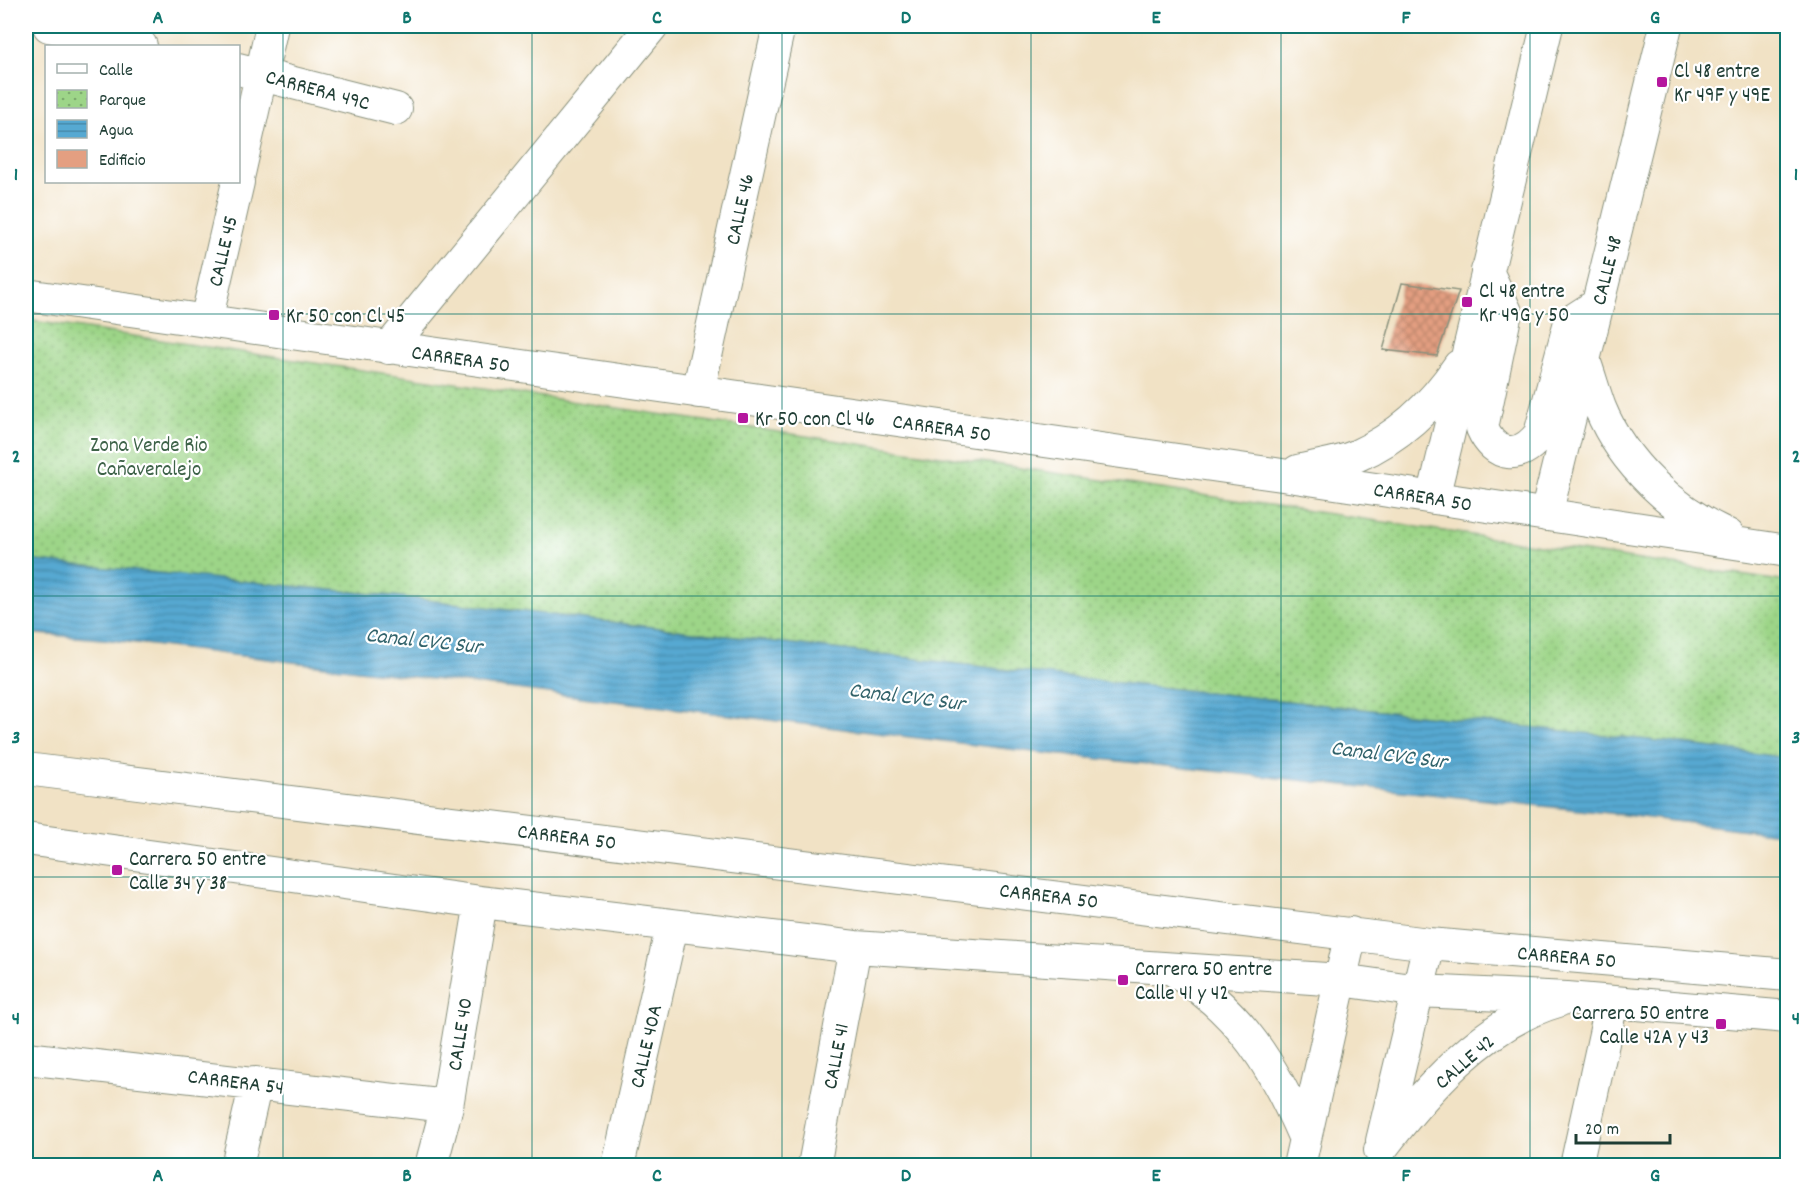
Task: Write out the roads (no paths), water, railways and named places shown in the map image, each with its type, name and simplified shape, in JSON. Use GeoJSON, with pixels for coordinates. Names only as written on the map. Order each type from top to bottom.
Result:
{"type":"FeatureCollection","features":[{"type":"Feature","properties":{"kind":"street"},"geometry":{"type":"LineString","coordinates":[[50,26],[136,45]]}},
{"type":"Feature","properties":{"kind":"street","name":"CALLE 45"},"geometry":{"type":"LineString","coordinates":[[240,161],[250,71],[272,26]]}},
{"type":"Feature","properties":{"kind":"street"},"geometry":{"type":"LineString","coordinates":[[389,348],[652,26]]}},
{"type":"Feature","properties":{"kind":"street","name":"CALLE 46"},"geometry":{"type":"LineString","coordinates":[[698,392],[779,26]]}},
{"type":"Feature","properties":{"kind":"street"},"geometry":{"type":"LineString","coordinates":[[1433,498],[1547,26]]}},
{"type":"Feature","properties":{"kind":"street","name":"CALLE 48"},"geometry":{"type":"LineString","coordinates":[[1546,515],[1666,26]]}},
{"type":"Feature","properties":{"kind":"street","name":"CARRERA 49C"},"geometry":{"type":"LineString","coordinates":[[250,71],[396,109]]}},
{"type":"Feature","properties":{"kind":"street","name":"CALLE 45"},"geometry":{"type":"LineString","coordinates":[[206,321],[237,183]]}},
{"type":"Feature","properties":{"kind":"street"},"geometry":{"type":"LineString","coordinates":[[1487,271],[1506,312],[1482,428],[1488,441],[1502,451],[1516,453],[1531,446],[1540,434],[1570,322],[1598,304]]}},
{"type":"Feature","properties":{"kind":"street","name":"CARRERA 50"},"geometry":{"type":"LineString","coordinates":[[26,295],[1282,475],[1788,551]]}},
{"type":"Feature","properties":{"kind":"street"},"geometry":{"type":"LineString","coordinates":[[1282,475],[1354,457],[1389,438],[1419,415],[1446,386],[1467,354]]}},
{"type":"Feature","properties":{"kind":"street"},"geometry":{"type":"LineString","coordinates":[[1584,359],[1601,410],[1628,456],[1657,488],[1708,526],[1757,547]]}},
{"type":"Feature","properties":{"kind":"street","name":"CARRERA 50"},"geometry":{"type":"LineString","coordinates":[[26,769],[1429,944],[1788,975]]}},
{"type":"Feature","properties":{"kind":"street","name":"CARRERA 50"},"geometry":{"type":"LineString","coordinates":[[26,839],[481,902],[855,947],[1341,980],[1419,991],[1568,998],[1788,1017]]}},
{"type":"Feature","properties":{"kind":"street","name":"CALLE 40"},"geometry":{"type":"LineString","coordinates":[[431,1166],[447,1106],[481,902]]}},
{"type":"Feature","properties":{"kind":"street","name":"CALLE 40A"},"geometry":{"type":"LineString","coordinates":[[618,1166],[672,926]]}},
{"type":"Feature","properties":{"kind":"street"},"geometry":{"type":"LineString","coordinates":[[1302,1152],[1351,933]]}},
{"type":"Feature","properties":{"kind":"street","name":"CALLE 42"},"geometry":{"type":"LineString","coordinates":[[1378,1158],[1429,944]]}},
{"type":"Feature","properties":{"kind":"street","name":"CALLE 41"},"geometry":{"type":"LineString","coordinates":[[816,1165],[855,947]]}},
{"type":"Feature","properties":{"kind":"street"},"geometry":{"type":"LineString","coordinates":[[1171,969],[1212,998],[1254,1041],[1275,1075],[1302,1152]]}},
{"type":"Feature","properties":{"kind":"street"},"geometry":{"type":"LineString","coordinates":[[1329,1030],[1344,1006],[1362,995],[1372,993],[1391,1003],[1397,1011],[1406,1045]]}},
{"type":"Feature","properties":{"kind":"street","name":"CALLE 42"},"geometry":{"type":"LineString","coordinates":[[1378,1158],[1422,1099],[1479,1045],[1522,1015],[1568,998]]}},
{"type":"Feature","properties":{"kind":"street"},"geometry":{"type":"LineString","coordinates":[[1576,1166],[1612,1002]]}},
{"type":"Feature","properties":{"kind":"street","name":"CARRERA 54"},"geometry":{"type":"LineString","coordinates":[[26,1058],[447,1106]]}},
{"type":"Feature","properties":{"kind":"street"},"geometry":{"type":"LineString","coordinates":[[237,1166],[256,1083]]}},
{"type":"Feature","properties":{"kind":"water","name":"Canal CVC Sur"},"geometry":{"type":"Polygon","coordinates":[[[26,560],[393,596],[1092,680],[1676,743],[1787,758],[1787,835],[1608,813],[1034,752],[103,639],[26,633],[26,560]]]}},
{"type":"Feature","properties":{"kind":"place","name":"Cl 48 entre Kr 49F y 49E"},"geometry":{"type":"Point","coordinates":[1662,82]}},
{"type":"Feature","properties":{"kind":"place","name":"Cl 48 entre Kr 49G y 50"},"geometry":{"type":"Point","coordinates":[1467,302]}},
{"type":"Feature","properties":{"kind":"place","name":"Kr 50 con Cl 45"},"geometry":{"type":"Point","coordinates":[274,315]}},
{"type":"Feature","properties":{"kind":"place","name":"Kr 50 con Cl 46"},"geometry":{"type":"Point","coordinates":[743,418]}},
{"type":"Feature","properties":{"kind":"place","name":"Carrera 50 entre Calle 34 y 38"},"geometry":{"type":"Point","coordinates":[117,870]}},
{"type":"Feature","properties":{"kind":"place","name":"Carrera 50 entre Calle 41 y 42"},"geometry":{"type":"Point","coordinates":[1123,980]}},
{"type":"Feature","properties":{"kind":"place","name":"Carrera 50 entre Calle 42A y 43"},"geometry":{"type":"Point","coordinates":[1721,1024]}},
{"type":"Feature","properties":{"kind":"park label","name":"Zona Verde Rio Cañaveralejo"},"geometry":{"type":"Point","coordinates":[149,456]}}]}
